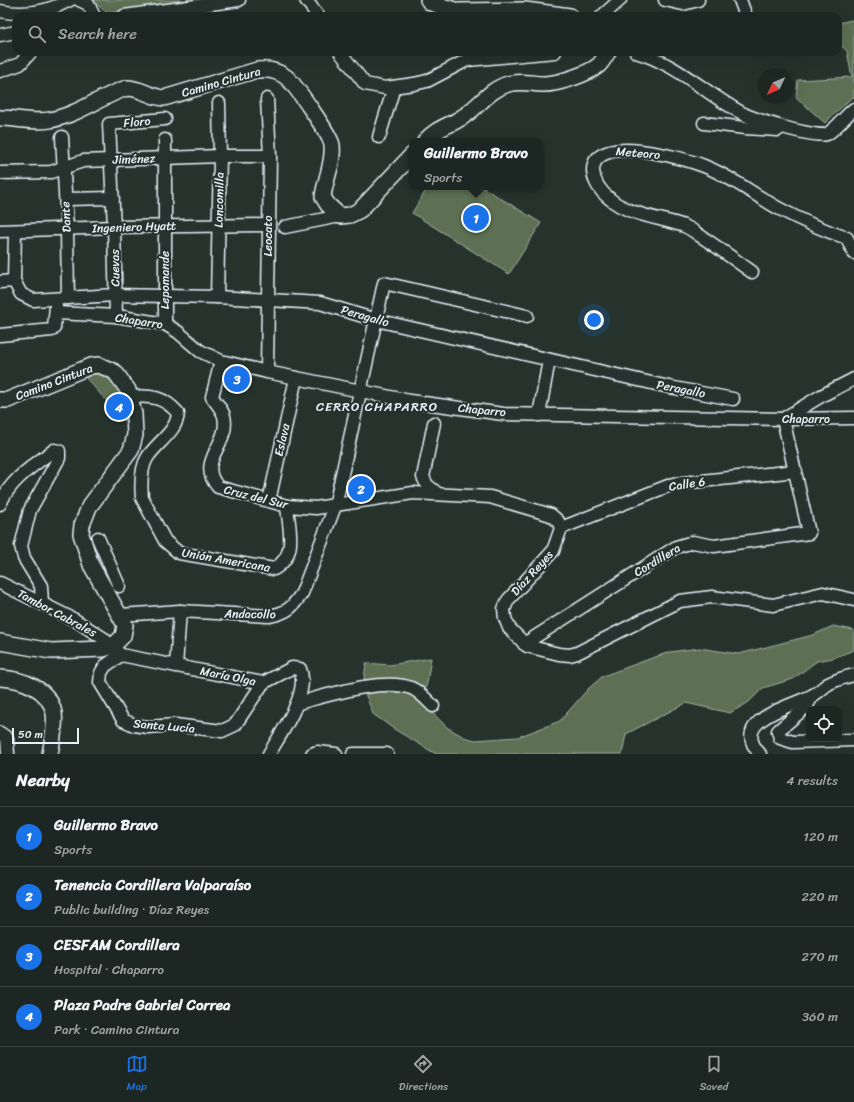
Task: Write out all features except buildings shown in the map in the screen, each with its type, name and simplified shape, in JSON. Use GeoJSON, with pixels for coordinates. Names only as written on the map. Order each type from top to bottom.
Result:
{"type":"FeatureCollection","features":[{"type":"Feature","properties":{"kind":"main road"},"geometry":{"type":"LineString","coordinates":[[428,0],[431,3],[458,11],[525,10],[540,12]]}},
{"type":"Feature","properties":{"kind":"main road"},"geometry":{"type":"LineString","coordinates":[[428,138],[442,126],[462,118],[488,94],[500,87],[521,82],[545,84],[556,83],[590,70],[599,64],[605,56]]}},
{"type":"Feature","properties":{"kind":"main road","name":"Camino Cintura"},"geometry":{"type":"LineString","coordinates":[[0,118],[35,121],[52,119],[79,110],[128,88],[134,88],[151,96],[164,98],[257,70],[273,70],[290,81],[332,144],[331,167],[324,197],[328,205],[340,216]]}},
{"type":"Feature","properties":{"kind":"main road"},"geometry":{"type":"LineString","coordinates":[[340,216],[350,215],[360,210],[409,158]]}},
{"type":"Feature","properties":{"kind":"main road","name":"Camino Cintura"},"geometry":{"type":"LineString","coordinates":[[3,403],[91,366],[99,365],[115,372],[131,397],[134,414],[134,442],[130,450],[89,507],[82,525],[82,534],[91,565],[125,625],[117,650]]}},
{"type":"Feature","properties":{"kind":"main road"},"geometry":{"type":"LineString","coordinates":[[0,642],[51,651],[103,649],[117,650]]}},
{"type":"Feature","properties":{"kind":"main road"},"geometry":{"type":"LineString","coordinates":[[0,678],[15,678],[40,691],[49,700],[54,714],[50,754]]}},
{"type":"Feature","properties":{"kind":"street"},"geometry":{"type":"LineString","coordinates":[[0,11],[29,12],[47,10],[57,8],[70,0]]}},
{"type":"Feature","properties":{"kind":"street"},"geometry":{"type":"LineString","coordinates":[[79,0],[88,4],[92,12]]}},
{"type":"Feature","properties":{"kind":"street"},"geometry":{"type":"LineString","coordinates":[[153,12],[239,0]]}},
{"type":"Feature","properties":{"kind":"street"},"geometry":{"type":"LineString","coordinates":[[306,0],[315,12]]}},
{"type":"Feature","properties":{"kind":"street"},"geometry":{"type":"LineString","coordinates":[[606,12],[620,0]]}},
{"type":"Feature","properties":{"kind":"street"},"geometry":{"type":"LineString","coordinates":[[665,0],[683,4],[698,0]]}},
{"type":"Feature","properties":{"kind":"street"},"geometry":{"type":"LineString","coordinates":[[740,0],[744,12]]}},
{"type":"Feature","properties":{"kind":"street"},"geometry":{"type":"LineString","coordinates":[[0,35],[12,33]]}},
{"type":"Feature","properties":{"kind":"street"},"geometry":{"type":"LineString","coordinates":[[0,71],[20,64],[27,56]]}},
{"type":"Feature","properties":{"kind":"street"},"geometry":{"type":"LineString","coordinates":[[343,56],[365,84],[378,87],[427,81],[467,60],[511,56]]}},
{"type":"Feature","properties":{"kind":"street"},"geometry":{"type":"LineString","coordinates":[[647,56],[668,64],[743,114],[818,135],[827,134],[854,108]]}},
{"type":"Feature","properties":{"kind":"street"},"geometry":{"type":"LineString","coordinates":[[379,137],[394,86]]}},
{"type":"Feature","properties":{"kind":"street","name":"Leocato"},"geometry":{"type":"LineString","coordinates":[[267,99],[270,156],[267,372]]}},
{"type":"Feature","properties":{"kind":"street","name":"Loncomilla"},"geometry":{"type":"LineString","coordinates":[[217,297],[220,156],[219,103]]}},
{"type":"Feature","properties":{"kind":"street","name":"Floro"},"geometry":{"type":"LineString","coordinates":[[109,124],[164,119]]}},
{"type":"Feature","properties":{"kind":"street"},"geometry":{"type":"LineString","coordinates":[[704,123],[775,130],[787,127]]}},
{"type":"Feature","properties":{"kind":"street","name":"Cuevas"},"geometry":{"type":"LineString","coordinates":[[109,124],[112,160],[116,316]]}},
{"type":"Feature","properties":{"kind":"street","name":"Dante"},"geometry":{"type":"LineString","coordinates":[[62,137],[67,230],[62,299]]}},
{"type":"Feature","properties":{"kind":"street","name":"Lepomande"},"geometry":{"type":"LineString","coordinates":[[165,140],[165,324]]}},
{"type":"Feature","properties":{"kind":"street","name":"Meteoro"},"geometry":{"type":"LineString","coordinates":[[752,272],[685,226],[649,217],[612,201],[596,184],[593,171],[595,162],[601,154],[610,151],[626,150],[672,156],[704,166],[778,208],[818,228],[847,238],[854,253]]}},
{"type":"Feature","properties":{"kind":"street","name":"Jiménez"},"geometry":{"type":"LineString","coordinates":[[0,173],[51,172],[83,161],[220,156],[270,156]]}},
{"type":"Feature","properties":{"kind":"street"},"geometry":{"type":"LineString","coordinates":[[66,199],[113,198]]}},
{"type":"Feature","properties":{"kind":"street"},"geometry":{"type":"LineString","coordinates":[[285,227],[340,216]]}},
{"type":"Feature","properties":{"kind":"street","name":"Ingeniero Hyatt"},"geometry":{"type":"LineString","coordinates":[[0,231],[67,230],[114,227],[268,225]]}},
{"type":"Feature","properties":{"kind":"street"},"geometry":{"type":"LineString","coordinates":[[0,282],[14,281],[15,231]]}},
{"type":"Feature","properties":{"kind":"street","name":"Peragallo"},"geometry":{"type":"LineString","coordinates":[[14,281],[21,294],[29,299],[164,296],[217,297],[320,303],[376,320],[669,387],[733,399]]}},
{"type":"Feature","properties":{"kind":"street","name":"Andacollo"},"geometry":{"type":"LineString","coordinates":[[120,615],[180,611],[269,616],[282,614],[294,605],[302,593],[335,506],[384,283],[527,316]]}},
{"type":"Feature","properties":{"kind":"street"},"geometry":{"type":"LineString","coordinates":[[0,335],[52,330],[54,328],[56,313],[62,299]]}},
{"type":"Feature","properties":{"kind":"street","name":"Chaparro"},"geometry":{"type":"LineString","coordinates":[[56,313],[116,316],[165,324],[178,332],[200,351],[221,361],[267,372],[410,401],[502,414],[783,419],[854,418]]}},
{"type":"Feature","properties":{"kind":"street"},"geometry":{"type":"LineString","coordinates":[[539,415],[549,360]]}},
{"type":"Feature","properties":{"kind":"street","name":"Cruz del Sur"},"geometry":{"type":"LineString","coordinates":[[221,361],[212,397],[224,414],[226,430],[211,460],[209,470],[211,479],[218,487],[287,506],[316,508],[335,506]]}},
{"type":"Feature","properties":{"kind":"street","name":"Eslava"},"geometry":{"type":"LineString","coordinates":[[269,501],[296,378]]}},
{"type":"Feature","properties":{"kind":"street"},"geometry":{"type":"LineString","coordinates":[[796,471],[783,419],[821,396],[854,379]]}},
{"type":"Feature","properties":{"kind":"street","name":"Unión Americana"},"geometry":{"type":"LineString","coordinates":[[131,397],[149,395],[172,406],[178,413],[178,420],[147,458],[144,466],[141,491],[142,498],[171,547],[179,553],[274,569],[281,565],[291,550],[287,506]]}},
{"type":"Feature","properties":{"kind":"street"},"geometry":{"type":"LineString","coordinates":[[434,423],[423,477],[427,485],[438,494]]}},
{"type":"Feature","properties":{"kind":"street"},"geometry":{"type":"LineString","coordinates":[[0,504],[6,492],[17,478],[54,450],[59,451],[58,458],[30,510],[21,546],[24,558],[41,586],[42,602]]}},
{"type":"Feature","properties":{"kind":"street","name":"Calle 6"},"geometry":{"type":"LineString","coordinates":[[561,528],[576,520],[673,484],[796,471]]}},
{"type":"Feature","properties":{"kind":"street","name":"Cordillera"},"geometry":{"type":"LineString","coordinates":[[524,644],[676,547],[694,542],[714,546],[809,533],[796,471]]}},
{"type":"Feature","properties":{"kind":"street"},"geometry":{"type":"LineString","coordinates":[[335,506],[413,493],[490,497],[551,515],[558,521],[561,528]]}},
{"type":"Feature","properties":{"kind":"street","name":"Díaz Reyes"},"geometry":{"type":"LineString","coordinates":[[524,644],[509,628],[505,618],[504,608],[508,600],[554,551],[561,528]]}},
{"type":"Feature","properties":{"kind":"street"},"geometry":{"type":"LineString","coordinates":[[98,538],[119,586]]}},
{"type":"Feature","properties":{"kind":"street","name":"Tambor Cabrales"},"geometry":{"type":"LineString","coordinates":[[0,583],[42,602],[75,620],[117,650]]}},
{"type":"Feature","properties":{"kind":"street"},"geometry":{"type":"LineString","coordinates":[[524,644],[527,646],[570,655],[680,601],[712,597],[773,605],[823,593],[854,600]]}},
{"type":"Feature","properties":{"kind":"street"},"geometry":{"type":"LineString","coordinates":[[176,666],[180,611]]}},
{"type":"Feature","properties":{"kind":"street","name":"María Olga"},"geometry":{"type":"LineString","coordinates":[[117,650],[176,666],[263,683],[292,668],[300,670],[302,675],[298,703],[269,754]]}},
{"type":"Feature","properties":{"kind":"street","name":"Santa Lucía"},"geometry":{"type":"LineString","coordinates":[[117,650],[101,673],[100,682],[123,720],[134,725],[148,727],[175,725],[222,731],[235,725],[263,683]]}},
{"type":"Feature","properties":{"kind":"street"},"geometry":{"type":"LineString","coordinates":[[760,754],[753,746],[751,740],[753,731],[769,713],[813,695],[840,678],[854,675]]}},
{"type":"Feature","properties":{"kind":"street"},"geometry":{"type":"LineString","coordinates":[[298,703],[351,689],[385,686],[411,688],[433,706]]}},
{"type":"Feature","properties":{"kind":"street"},"geometry":{"type":"LineString","coordinates":[[813,695],[806,707],[778,731],[780,738],[793,742],[854,740]]}},
{"type":"Feature","properties":{"kind":"street"},"geometry":{"type":"LineString","coordinates":[[0,733],[7,738],[8,754]]}},
{"type":"Feature","properties":{"kind":"street"},"geometry":{"type":"LineString","coordinates":[[312,754],[317,752],[336,754]]}},
{"type":"Feature","properties":{"kind":"street"},"geometry":{"type":"LineString","coordinates":[[354,754],[387,754]]}},
{"type":"Feature","properties":{"kind":"green space"},"geometry":{"type":"Polygon","coordinates":[[[92,0],[191,0],[113,12],[106,12],[92,0]]]}},
{"type":"Feature","properties":{"kind":"green space"},"geometry":{"type":"Polygon","coordinates":[[[852,20],[854,23],[854,97],[825,123],[796,97],[798,80],[852,77],[847,51],[842,47],[842,22],[852,20]]]}},
{"type":"Feature","properties":{"kind":"green space"},"geometry":{"type":"Polygon","coordinates":[[[426,190],[487,190],[541,223],[509,274],[412,213],[426,190]]]}},
{"type":"Feature","properties":{"kind":"green space"},"geometry":{"type":"Polygon","coordinates":[[[98,368],[115,379],[123,389],[126,402],[126,422],[84,376],[98,368]]]}},
{"type":"Feature","properties":{"kind":"green space"},"geometry":{"type":"Polygon","coordinates":[[[833,626],[854,630],[854,650],[833,658],[817,661],[793,679],[763,688],[749,702],[730,713],[686,703],[626,734],[622,754],[436,754],[394,729],[373,714],[363,688],[366,663],[390,665],[431,658],[427,683],[421,702],[448,728],[464,737],[475,740],[518,737],[560,721],[588,689],[603,676],[652,658],[670,652],[699,648],[739,654],[813,635],[833,626]]]}},
{"type":"Feature","properties":{"kind":"place","name":"Guillermo Bravo"},"geometry":{"type":"Point","coordinates":[476,218]}},
{"type":"Feature","properties":{"kind":"place","name":"CESFAM Cordillera"},"geometry":{"type":"Point","coordinates":[237,379]}},
{"type":"Feature","properties":{"kind":"place","name":"Plaza Padre Gabriel Correa"},"geometry":{"type":"Point","coordinates":[119,407]}},
{"type":"Feature","properties":{"kind":"place","name":"Tenencia Cordillera Valparaíso"},"geometry":{"type":"Point","coordinates":[361,489]}},
{"type":"Feature","properties":{"kind":"district","name":"CERRO CHAPARRO"},"geometry":{"type":"Point","coordinates":[377,406]}}]}
